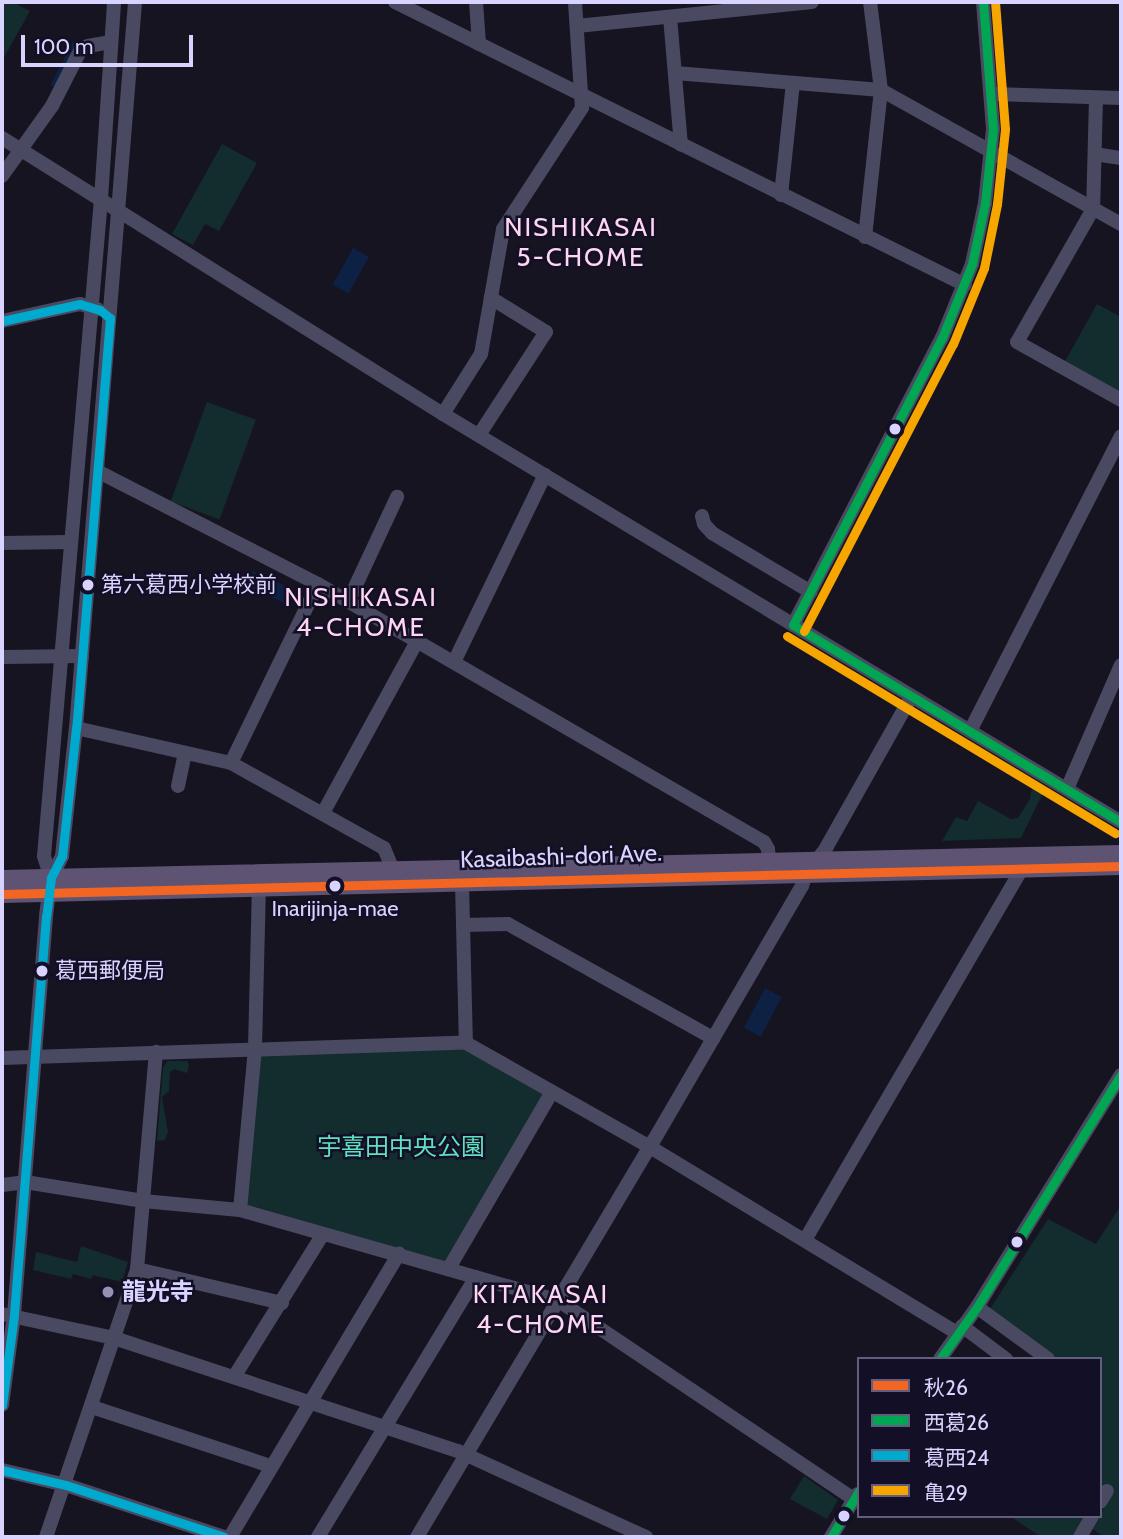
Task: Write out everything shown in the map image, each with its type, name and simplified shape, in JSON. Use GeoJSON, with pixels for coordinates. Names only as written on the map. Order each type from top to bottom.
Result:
{"type":"FeatureCollection","features":[{"type":"Feature","properties":{"kind":"main road","name":"Kasaibashi-dori Ave."},"geometry":{"type":"LineString","coordinates":[[2,879],[50,885],[260,889],[462,883],[770,867],[819,859],[1121,854]]}},
{"type":"Feature","properties":{"kind":"main road","name":"Kasaibashi-dori Ave."},"geometry":{"type":"LineString","coordinates":[[2,894],[50,885],[392,868],[770,867],[806,874],[1121,866]]}},
{"type":"Feature","properties":{"kind":"street"},"geometry":{"type":"LineString","coordinates":[[2,1405],[8,1314],[25,1182],[37,1056],[50,885],[44,856],[101,199],[114,2]]}},
{"type":"Feature","properties":{"kind":"street"},"geometry":{"type":"LineString","coordinates":[[50,885],[62,856],[76,728],[135,2]]}},
{"type":"Feature","properties":{"kind":"street"},"geometry":{"type":"LineString","coordinates":[[395,2],[965,285]]}},
{"type":"Feature","properties":{"kind":"street"},"geometry":{"type":"LineString","coordinates":[[475,2],[479,44]]}},
{"type":"Feature","properties":{"kind":"street"},"geometry":{"type":"LineString","coordinates":[[443,414],[481,354],[503,229],[582,108],[575,2]]}},
{"type":"Feature","properties":{"kind":"street"},"geometry":{"type":"LineString","coordinates":[[577,26],[812,2]]}},
{"type":"Feature","properties":{"kind":"street"},"geometry":{"type":"LineString","coordinates":[[865,237],[881,90],[870,2]]}},
{"type":"Feature","properties":{"kind":"street"},"geometry":{"type":"LineString","coordinates":[[793,625],[942,338],[965,285],[983,215],[992,151],[992,94],[983,2]]}},
{"type":"Feature","properties":{"kind":"street"},"geometry":{"type":"LineString","coordinates":[[670,17],[681,145]]}},
{"type":"Feature","properties":{"kind":"street"},"geometry":{"type":"LineString","coordinates":[[2,176],[52,106],[80,51],[88,46],[111,42]]}},
{"type":"Feature","properties":{"kind":"street"},"geometry":{"type":"LineString","coordinates":[[675,74],[881,90],[1121,225]]}},
{"type":"Feature","properties":{"kind":"street"},"geometry":{"type":"LineString","coordinates":[[781,195],[793,83]]}},
{"type":"Feature","properties":{"kind":"street"},"geometry":{"type":"LineString","coordinates":[[992,94],[1121,99]]}},
{"type":"Feature","properties":{"kind":"street"},"geometry":{"type":"LineString","coordinates":[[1096,98],[1093,209],[1017,342],[1121,400]]}},
{"type":"Feature","properties":{"kind":"street"},"geometry":{"type":"LineString","coordinates":[[2,138],[443,414],[1121,822]]}},
{"type":"Feature","properties":{"kind":"street"},"geometry":{"type":"LineString","coordinates":[[1095,154],[1121,158]]}},
{"type":"Feature","properties":{"kind":"street"},"geometry":{"type":"LineString","coordinates":[[479,435],[546,332],[491,298]]}},
{"type":"Feature","properties":{"kind":"street"},"geometry":{"type":"LineString","coordinates":[[2,321],[80,304],[90,306],[110,318]]}},
{"type":"Feature","properties":{"kind":"street"},"geometry":{"type":"LineString","coordinates":[[970,730],[1121,436]]}},
{"type":"Feature","properties":{"kind":"street"},"geometry":{"type":"LineString","coordinates":[[97,471],[349,600],[764,842],[770,867]]}},
{"type":"Feature","properties":{"kind":"street"},"geometry":{"type":"LineString","coordinates":[[454,662],[545,475]]}},
{"type":"Feature","properties":{"kind":"street"},"geometry":{"type":"LineString","coordinates":[[349,600],[397,497]]}},
{"type":"Feature","properties":{"kind":"street"},"geometry":{"type":"LineString","coordinates":[[702,516],[704,524],[712,533],[811,592]]}},
{"type":"Feature","properties":{"kind":"street"},"geometry":{"type":"LineString","coordinates":[[2,543],[70,542]]}},
{"type":"Feature","properties":{"kind":"street"},"geometry":{"type":"LineString","coordinates":[[231,763],[318,584]]}},
{"type":"Feature","properties":{"kind":"street"},"geometry":{"type":"LineString","coordinates":[[323,813],[417,641]]}},
{"type":"Feature","properties":{"kind":"street"},"geometry":{"type":"LineString","coordinates":[[2,657],[82,656]]}},
{"type":"Feature","properties":{"kind":"street"},"geometry":{"type":"LineString","coordinates":[[1068,789],[1121,665]]}},
{"type":"Feature","properties":{"kind":"street"},"geometry":{"type":"LineString","coordinates":[[417,1537],[650,1147],[911,697]]}},
{"type":"Feature","properties":{"kind":"street"},"geometry":{"type":"LineString","coordinates":[[76,728],[231,763],[384,848],[392,868]]}},
{"type":"Feature","properties":{"kind":"street"},"geometry":{"type":"LineString","coordinates":[[178,786],[185,753]]}},
{"type":"Feature","properties":{"kind":"street"},"geometry":{"type":"LineString","coordinates":[[805,1240],[1023,869]]}},
{"type":"Feature","properties":{"kind":"street"},"geometry":{"type":"LineString","coordinates":[[462,883],[466,1043]]}},
{"type":"Feature","properties":{"kind":"street"},"geometry":{"type":"LineString","coordinates":[[240,1210],[255,1048],[260,889]]}},
{"type":"Feature","properties":{"kind":"street"},"geometry":{"type":"LineString","coordinates":[[463,925],[508,924],[713,1038]]}},
{"type":"Feature","properties":{"kind":"street"},"geometry":{"type":"LineString","coordinates":[[2,1058],[466,1043],[650,1147],[1003,1357]]}},
{"type":"Feature","properties":{"kind":"street"},"geometry":{"type":"LineString","coordinates":[[46,1537],[66,1485],[137,1269],[156,1052]]}},
{"type":"Feature","properties":{"kind":"street"},"geometry":{"type":"LineString","coordinates":[[941,1357],[977,1307],[1121,1075]]}},
{"type":"Feature","properties":{"kind":"street"},"geometry":{"type":"LineString","coordinates":[[449,1268],[552,1092]]}},
{"type":"Feature","properties":{"kind":"street"},"geometry":{"type":"LineString","coordinates":[[2,1185],[25,1182],[143,1201],[240,1210],[559,1301],[856,1495],[831,1537]]}},
{"type":"Feature","properties":{"kind":"street"},"geometry":{"type":"LineString","coordinates":[[234,1377],[323,1234]]}},
{"type":"Feature","properties":{"kind":"street"},"geometry":{"type":"LineString","coordinates":[[230,1537],[399,1254]]}},
{"type":"Feature","properties":{"kind":"street"},"geometry":{"type":"LineString","coordinates":[[137,1269],[282,1303]]}},
{"type":"Feature","properties":{"kind":"street"},"geometry":{"type":"LineString","coordinates":[[318,1537],[476,1276]]}},
{"type":"Feature","properties":{"kind":"street"},"geometry":{"type":"LineString","coordinates":[[977,1307],[1045,1357]]}},
{"type":"Feature","properties":{"kind":"street"},"geometry":{"type":"LineString","coordinates":[[8,1314],[114,1338],[309,1404],[385,1426],[466,1455],[646,1537]]}},
{"type":"Feature","properties":{"kind":"street"},"geometry":{"type":"LineString","coordinates":[[92,1407],[270,1466]]}},
{"type":"Feature","properties":{"kind":"street"},"geometry":{"type":"LineString","coordinates":[[2,1470],[66,1485],[223,1537]]}},
{"type":"Feature","properties":{"kind":"street"},"geometry":{"type":"LineString","coordinates":[[1080,1537],[1091,1518]]}},
{"type":"Feature","properties":{"kind":"green space"},"geometry":{"type":"Polygon","coordinates":[[[2,2],[12,2],[30,11],[2,61],[2,2]]]}},
{"type":"Feature","properties":{"kind":"green space"},"geometry":{"type":"Polygon","coordinates":[[[222,144],[257,163],[219,231],[205,224],[193,245],[172,234],[222,144]]]}},
{"type":"Feature","properties":{"kind":"green space"},"geometry":{"type":"Polygon","coordinates":[[[1097,304],[1121,317],[1121,395],[1064,363],[1097,304]]]}},
{"type":"Feature","properties":{"kind":"green space"},"geometry":{"type":"Polygon","coordinates":[[[207,402],[256,420],[220,519],[171,502],[207,402]]]}},
{"type":"Feature","properties":{"kind":"green space"},"geometry":{"type":"Polygon","coordinates":[[[1033,782],[1044,791],[1021,838],[942,841],[956,817],[967,821],[978,801],[1011,819],[1018,818],[1030,799],[1033,782]]]}},
{"type":"Feature","properties":{"kind":"green space","name":"宇喜田中央公園"},"geometry":{"type":"Polygon","coordinates":[[[466,1049],[546,1093],[446,1262],[245,1204],[259,1053],[466,1049]]]}},
{"type":"Feature","properties":{"kind":"green space"},"geometry":{"type":"Polygon","coordinates":[[[168,1061],[187,1061],[189,1065],[187,1073],[174,1069],[170,1072],[169,1091],[162,1097],[168,1132],[165,1140],[157,1141],[163,1067],[168,1061]]]}},
{"type":"Feature","properties":{"kind":"green space"},"geometry":{"type":"Polygon","coordinates":[[[1121,1205],[1121,1537],[1104,1537],[1084,1523],[1074,1537],[1041,1537],[1013,1518],[1084,1518],[1092,1524],[1102,1518],[1102,1512],[1111,1494],[1102,1488],[1102,1357],[1050,1357],[988,1312],[1048,1219],[1096,1244],[1121,1205]]]}},
{"type":"Feature","properties":{"kind":"green space"},"geometry":{"type":"Polygon","coordinates":[[[81,1246],[128,1262],[122,1282],[93,1275],[91,1279],[73,1274],[71,1279],[33,1270],[36,1252],[77,1262],[81,1246]]]}},
{"type":"Feature","properties":{"kind":"green space"},"geometry":{"type":"Polygon","coordinates":[[[804,1476],[838,1500],[827,1519],[790,1499],[804,1476]]]}},
{"type":"Feature","properties":{"kind":"water"},"geometry":{"type":"Polygon","coordinates":[[[353,248],[369,257],[348,293],[333,285],[353,248]]]}},
{"type":"Feature","properties":{"kind":"water"},"geometry":{"type":"Polygon","coordinates":[[[253,571],[293,590],[286,604],[246,586],[253,571]]]}},
{"type":"Feature","properties":{"kind":"water"},"geometry":{"type":"Polygon","coordinates":[[[765,988],[782,997],[761,1037],[744,1028],[765,988]]]}},
{"type":"Feature","properties":{"kind":"waterway"},"geometry":{"type":"LineString","coordinates":[[53,85],[74,44]]}},
{"type":"Feature","properties":{"kind":"transit line","name":"西葛26"},"geometry":{"type":"LineString","coordinates":[[793,625],[942,338],[972,264],[985,203],[993,129],[983,2]]}},
{"type":"Feature","properties":{"kind":"transit line","name":"亀29"},"geometry":{"type":"LineString","coordinates":[[804,631],[953,344],[984,268],[997,204],[1005,129],[995,2]]}},
{"type":"Feature","properties":{"kind":"transit line","name":"葛西24"},"geometry":{"type":"LineString","coordinates":[[2,321],[80,304],[100,310],[110,318],[76,728],[62,856],[51,878],[46,916],[14,1315],[2,1405]]}},
{"type":"Feature","properties":{"kind":"transit line","name":"西葛26"},"geometry":{"type":"LineString","coordinates":[[793,625],[1121,822]]}},
{"type":"Feature","properties":{"kind":"transit line","name":"亀29"},"geometry":{"type":"LineString","coordinates":[[787,636],[1115,833]]}},
{"type":"Feature","properties":{"kind":"transit line","name":"秋26"},"geometry":{"type":"LineString","coordinates":[[2,894],[1121,866]]}},
{"type":"Feature","properties":{"kind":"transit line","name":"西葛26"},"geometry":{"type":"LineString","coordinates":[[941,1357],[977,1307],[1121,1075]]}},
{"type":"Feature","properties":{"kind":"transit line","name":"葛西24"},"geometry":{"type":"LineString","coordinates":[[2,1470],[66,1485],[224,1537]]}},
{"type":"Feature","properties":{"kind":"transit line","name":"西葛26"},"geometry":{"type":"LineString","coordinates":[[831,1537],[857,1494]]}},
{"type":"Feature","properties":{"kind":"place","name":"第六葛西小学校前"},"geometry":{"type":"Point","coordinates":[88,585]}},
{"type":"Feature","properties":{"kind":"place","name":"Inarijinja-mae"},"geometry":{"type":"Point","coordinates":[335,886]}},
{"type":"Feature","properties":{"kind":"place","name":"葛西郵便局"},"geometry":{"type":"Point","coordinates":[42,971]}},
{"type":"Feature","properties":{"kind":"place","name":"龍光寺"},"geometry":{"type":"Point","coordinates":[108,1292]}},
{"type":"Feature","properties":{"kind":"district","name":"NISHIKASAI 5-CHOME"},"geometry":{"type":"Point","coordinates":[581,243]}},
{"type":"Feature","properties":{"kind":"district","name":"NISHIKASAI 4-CHOME"},"geometry":{"type":"Point","coordinates":[361,613]}},
{"type":"Feature","properties":{"kind":"district","name":"KITAKASAI 4-CHOME"},"geometry":{"type":"Point","coordinates":[541,1310]}}]}
